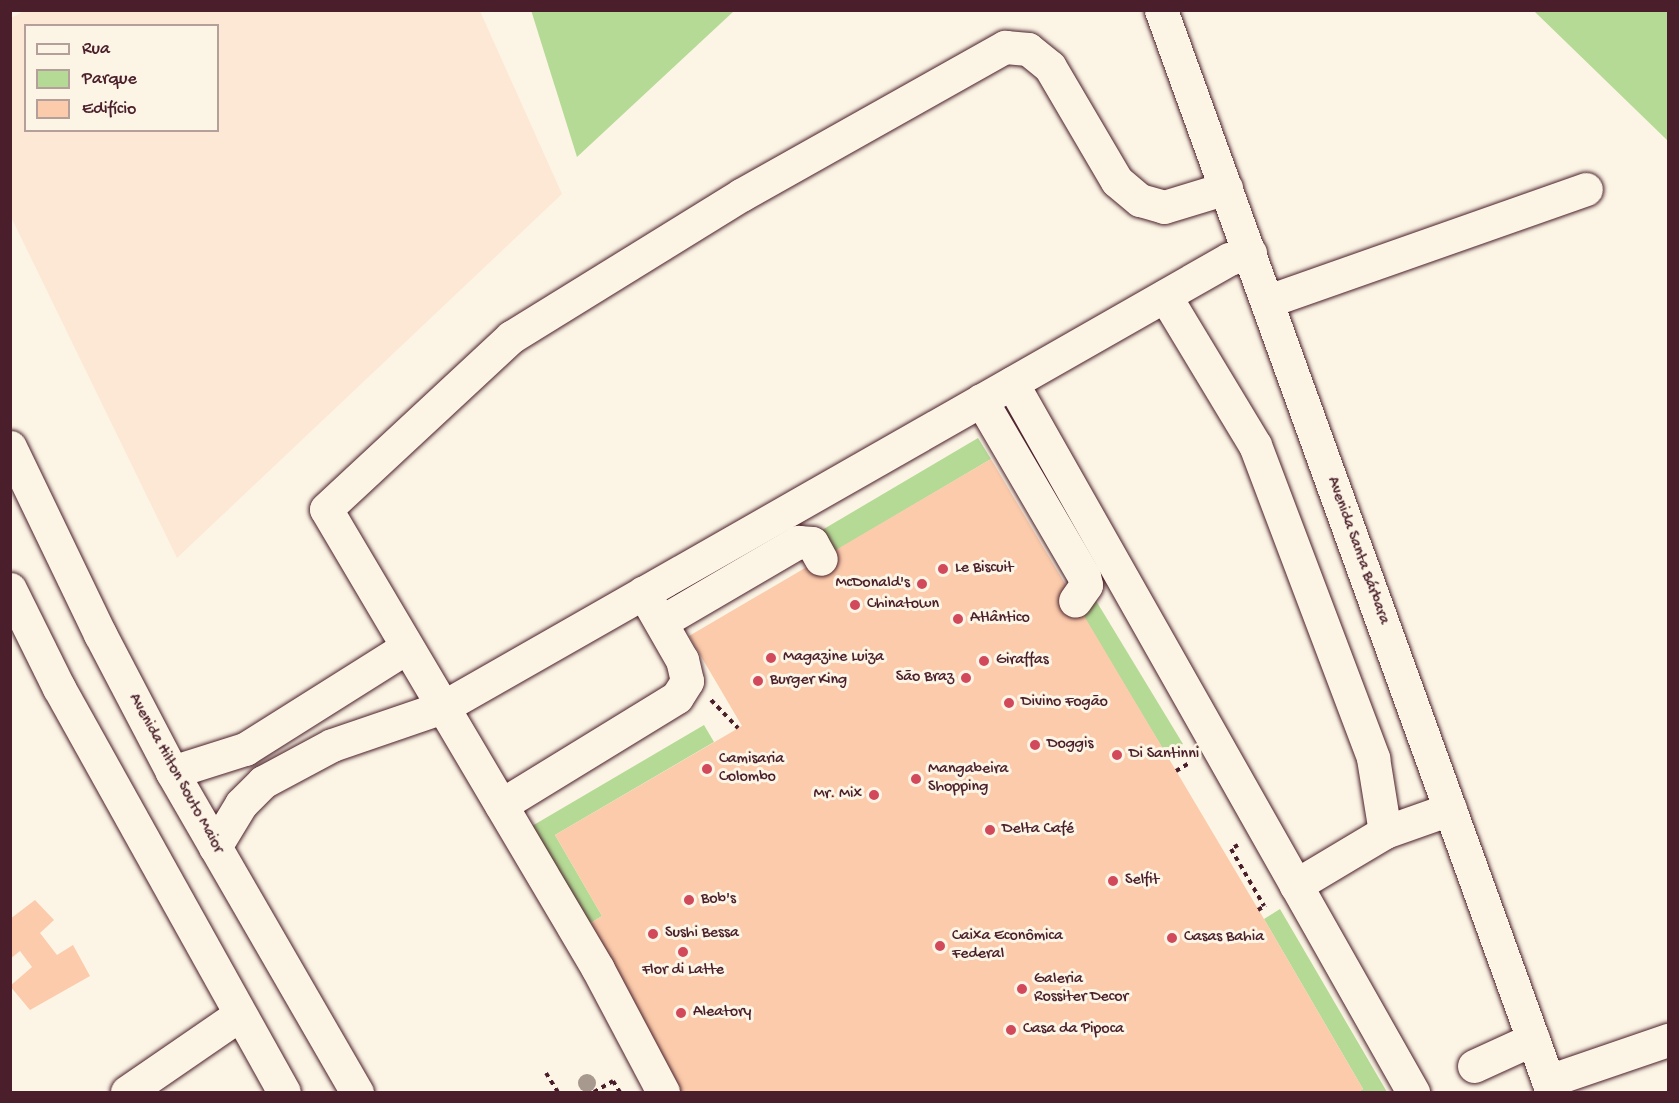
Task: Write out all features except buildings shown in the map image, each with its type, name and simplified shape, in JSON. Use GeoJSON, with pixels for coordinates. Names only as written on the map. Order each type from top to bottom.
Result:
{"type":"FeatureCollection","features":[{"type":"Feature","properties":{"kind":"main road","name":"Avenida Santa Bárbara"},"geometry":{"type":"LineString","coordinates":[[1161,10],[1550,1087]]}},
{"type":"Feature","properties":{"kind":"main road"},"geometry":{"type":"LineString","coordinates":[[663,1092],[598,969],[326,510],[511,337],[750,189],[1005,47],[1028,49],[1050,67],[1117,181],[1140,200],[1164,207],[1226,188]]}},
{"type":"Feature","properties":{"kind":"main road"},"geometry":{"type":"LineString","coordinates":[[1268,301],[1586,189]]}},
{"type":"Feature","properties":{"kind":"main road"},"geometry":{"type":"LineString","coordinates":[[215,847],[241,804],[263,782],[332,745],[443,707],[1229,259],[1250,253]]}},
{"type":"Feature","properties":{"kind":"main road"},"geometry":{"type":"LineString","coordinates":[[1165,296],[1255,445],[1374,758],[1385,832]]}},
{"type":"Feature","properties":{"kind":"main road"},"geometry":{"type":"LineString","coordinates":[[1012,383],[1284,893],[1413,1092]]}},
{"type":"Feature","properties":{"kind":"main road"},"geometry":{"type":"LineString","coordinates":[[981,400],[1084,576],[1086,585],[1075,601]]}},
{"type":"Feature","properties":{"kind":"main road","name":"Avenida Hilton Souto Maior"},"geometry":{"type":"LineString","coordinates":[[10,447],[100,634],[172,772],[357,1092]]}},
{"type":"Feature","properties":{"kind":"main road"},"geometry":{"type":"LineString","coordinates":[[661,622],[798,542],[812,543],[821,559]]}},
{"type":"Feature","properties":{"kind":"main road"},"geometry":{"type":"LineString","coordinates":[[10,589],[59,688],[239,1015],[284,1092]]}},
{"type":"Feature","properties":{"kind":"main road"},"geometry":{"type":"LineString","coordinates":[[501,805],[677,697],[687,681],[682,660],[643,592]]}},
{"type":"Feature","properties":{"kind":"main road"},"geometry":{"type":"LineString","coordinates":[[172,772],[245,749],[407,647]]}},
{"type":"Feature","properties":{"kind":"main road"},"geometry":{"type":"LineString","coordinates":[[1284,893],[1385,832],[1450,809]]}},
{"type":"Feature","properties":{"kind":"main road"},"geometry":{"type":"LineString","coordinates":[[128,1092],[239,1015]]}},
{"type":"Feature","properties":{"kind":"main road"},"geometry":{"type":"LineString","coordinates":[[1474,1066],[1533,1039]]}},
{"type":"Feature","properties":{"kind":"main road"},"geometry":{"type":"LineString","coordinates":[[1550,1087],[1668,1040]]}},
{"type":"Feature","properties":{"kind":"path"},"geometry":{"type":"LineString","coordinates":[[687,681],[723,708],[738,728]]}},
{"type":"Feature","properties":{"kind":"path"},"geometry":{"type":"LineString","coordinates":[[1231,849],[1264,906]]}},
{"type":"Feature","properties":{"kind":"path"},"geometry":{"type":"LineString","coordinates":[[1258,909],[1284,893]]}},
{"type":"Feature","properties":{"kind":"path"},"geometry":{"type":"LineString","coordinates":[[546,1073],[558,1092]]}},
{"type":"Feature","properties":{"kind":"path"},"geometry":{"type":"LineString","coordinates":[[594,1092],[613,1081],[620,1092]]}},
{"type":"Feature","properties":{"kind":"shaded area"},"geometry":{"type":"Polygon","coordinates":[[[26,10],[480,11],[562,194],[177,558],[11,217],[11,18],[26,10]]]}},
{"type":"Feature","properties":{"kind":"green space"},"geometry":{"type":"Polygon","coordinates":[[[531,10],[734,10],[734,11],[577,157],[531,10]]]}},
{"type":"Feature","properties":{"kind":"green space"},"geometry":{"type":"Polygon","coordinates":[[[1534,11],[1668,11],[1668,141],[1534,11]]]}},
{"type":"Feature","properties":{"kind":"green space"},"geometry":{"type":"Polygon","coordinates":[[[978,438],[991,459],[830,554],[817,533],[978,438]]]}},
{"type":"Feature","properties":{"kind":"green space"},"geometry":{"type":"Polygon","coordinates":[[[1095,599],[1183,744],[1166,754],[1079,609],[1095,599]]]}},
{"type":"Feature","properties":{"kind":"green space"},"geometry":{"type":"Polygon","coordinates":[[[704,725],[714,742],[555,835],[602,916],[589,924],[532,826],[704,725]]]}},
{"type":"Feature","properties":{"kind":"green space"},"geometry":{"type":"Polygon","coordinates":[[[1280,909],[1387,1092],[1358,1092],[1363,1089],[1264,919],[1280,909]]]}},
{"type":"Feature","properties":{"kind":"place","name":"Le Biscuit"},"geometry":{"type":"Point","coordinates":[943,569]}},
{"type":"Feature","properties":{"kind":"place","name":"McDonald's"},"geometry":{"type":"Point","coordinates":[922,584]}},
{"type":"Feature","properties":{"kind":"place","name":"Chinatown"},"geometry":{"type":"Point","coordinates":[855,605]}},
{"type":"Feature","properties":{"kind":"place","name":"Atlântico"},"geometry":{"type":"Point","coordinates":[958,619]}},
{"type":"Feature","properties":{"kind":"place","name":"Magazine Luiza"},"geometry":{"type":"Point","coordinates":[771,658]}},
{"type":"Feature","properties":{"kind":"place","name":"Giraffas"},"geometry":{"type":"Point","coordinates":[984,661]}},
{"type":"Feature","properties":{"kind":"place","name":"São Braz"},"geometry":{"type":"Point","coordinates":[966,678]}},
{"type":"Feature","properties":{"kind":"place","name":"Burger King"},"geometry":{"type":"Point","coordinates":[758,681]}},
{"type":"Feature","properties":{"kind":"place","name":"Divino Fogão"},"geometry":{"type":"Point","coordinates":[1009,703]}},
{"type":"Feature","properties":{"kind":"place","name":"Doggis"},"geometry":{"type":"Point","coordinates":[1035,745]}},
{"type":"Feature","properties":{"kind":"place","name":"Di Santinni"},"geometry":{"type":"Point","coordinates":[1117,755]}},
{"type":"Feature","properties":{"kind":"place","name":"Camisaria Colombo"},"geometry":{"type":"Point","coordinates":[707,769]}},
{"type":"Feature","properties":{"kind":"place","name":"Mangabeira Shopping"},"geometry":{"type":"Point","coordinates":[916,779]}},
{"type":"Feature","properties":{"kind":"place","name":"Mr. Mix"},"geometry":{"type":"Point","coordinates":[874,795]}},
{"type":"Feature","properties":{"kind":"place","name":"Delta Café"},"geometry":{"type":"Point","coordinates":[990,830]}},
{"type":"Feature","properties":{"kind":"place","name":"Selfit"},"geometry":{"type":"Point","coordinates":[1113,881]}},
{"type":"Feature","properties":{"kind":"place","name":"Bob's"},"geometry":{"type":"Point","coordinates":[689,900]}},
{"type":"Feature","properties":{"kind":"place","name":"Sushi Bessa"},"geometry":{"type":"Point","coordinates":[653,934]}},
{"type":"Feature","properties":{"kind":"place","name":"Casas Bahia"},"geometry":{"type":"Point","coordinates":[1172,938]}},
{"type":"Feature","properties":{"kind":"place","name":"Caixa Econômica Federal"},"geometry":{"type":"Point","coordinates":[940,946]}},
{"type":"Feature","properties":{"kind":"place","name":"Flor di Latte"},"geometry":{"type":"Point","coordinates":[683,952]}},
{"type":"Feature","properties":{"kind":"place","name":"Galeria Rossiter Decor"},"geometry":{"type":"Point","coordinates":[1022,989]}},
{"type":"Feature","properties":{"kind":"place","name":"Aleatory"},"geometry":{"type":"Point","coordinates":[681,1013]}},
{"type":"Feature","properties":{"kind":"place","name":"Casa da Pipoca"},"geometry":{"type":"Point","coordinates":[1011,1030]}}]}
